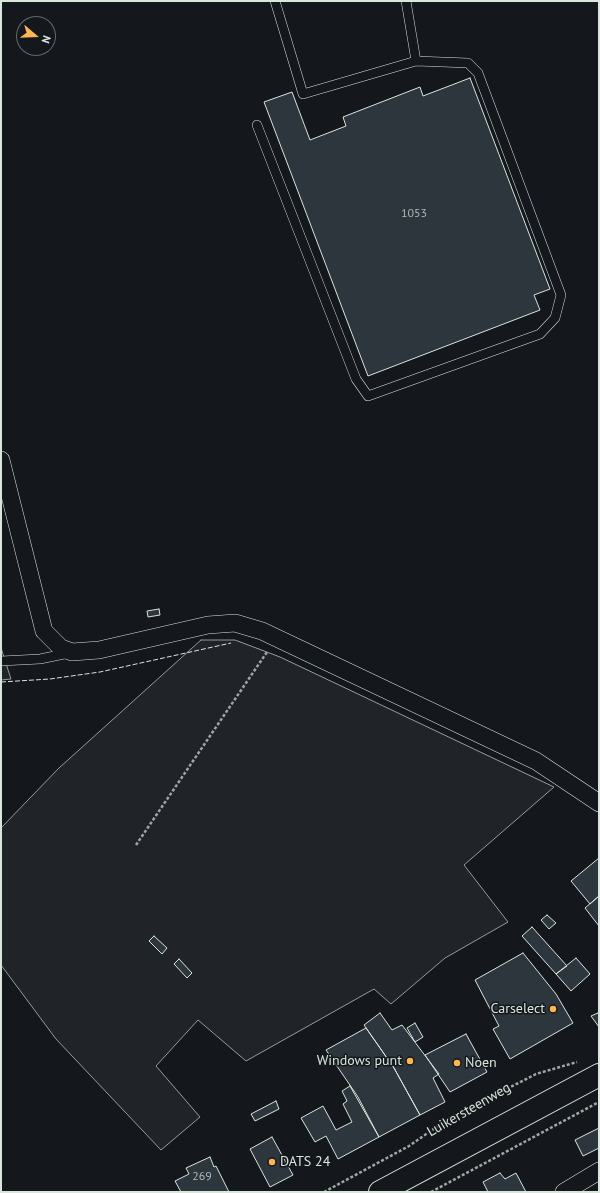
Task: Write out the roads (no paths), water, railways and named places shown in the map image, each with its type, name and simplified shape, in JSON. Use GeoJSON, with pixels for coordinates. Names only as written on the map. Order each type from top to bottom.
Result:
{"type":"FeatureCollection","features":[{"type":"Feature","properties":{"kind":"main road","name":"Luikersteenweg"},"geometry":{"type":"LineString","coordinates":[[380,1192],[599,1075]]}},
{"type":"Feature","properties":{"kind":"street"},"geometry":{"type":"LineString","coordinates":[[1,460],[44,631],[61,648],[72,652],[99,650],[208,625],[235,624],[276,638],[536,761],[599,803]]}},
{"type":"Feature","properties":{"kind":"street"},"geometry":{"type":"LineString","coordinates":[[564,1192],[599,1172]]}},
{"type":"Feature","properties":{"kind":"lane"},"geometry":{"type":"LineString","coordinates":[[257,125],[356,379],[368,396],[540,334],[555,318],[561,295],[478,73],[468,63],[416,61],[304,94],[275,1]]}},
{"type":"Feature","properties":{"kind":"lane"},"geometry":{"type":"LineString","coordinates":[[406,1],[416,61]]}},
{"type":"Feature","properties":{"kind":"lane"},"geometry":{"type":"LineString","coordinates":[[1,661],[40,658],[72,652]]}},
{"type":"Feature","properties":{"kind":"place","name":"Carselect"},"geometry":{"type":"Point","coordinates":[553,1009]}},
{"type":"Feature","properties":{"kind":"place","name":"Windows punt"},"geometry":{"type":"Point","coordinates":[410,1061]}},
{"type":"Feature","properties":{"kind":"place","name":"Noen"},"geometry":{"type":"Point","coordinates":[457,1063]}},
{"type":"Feature","properties":{"kind":"place","name":"DATS 24"},"geometry":{"type":"Point","coordinates":[272,1162]}}]}
